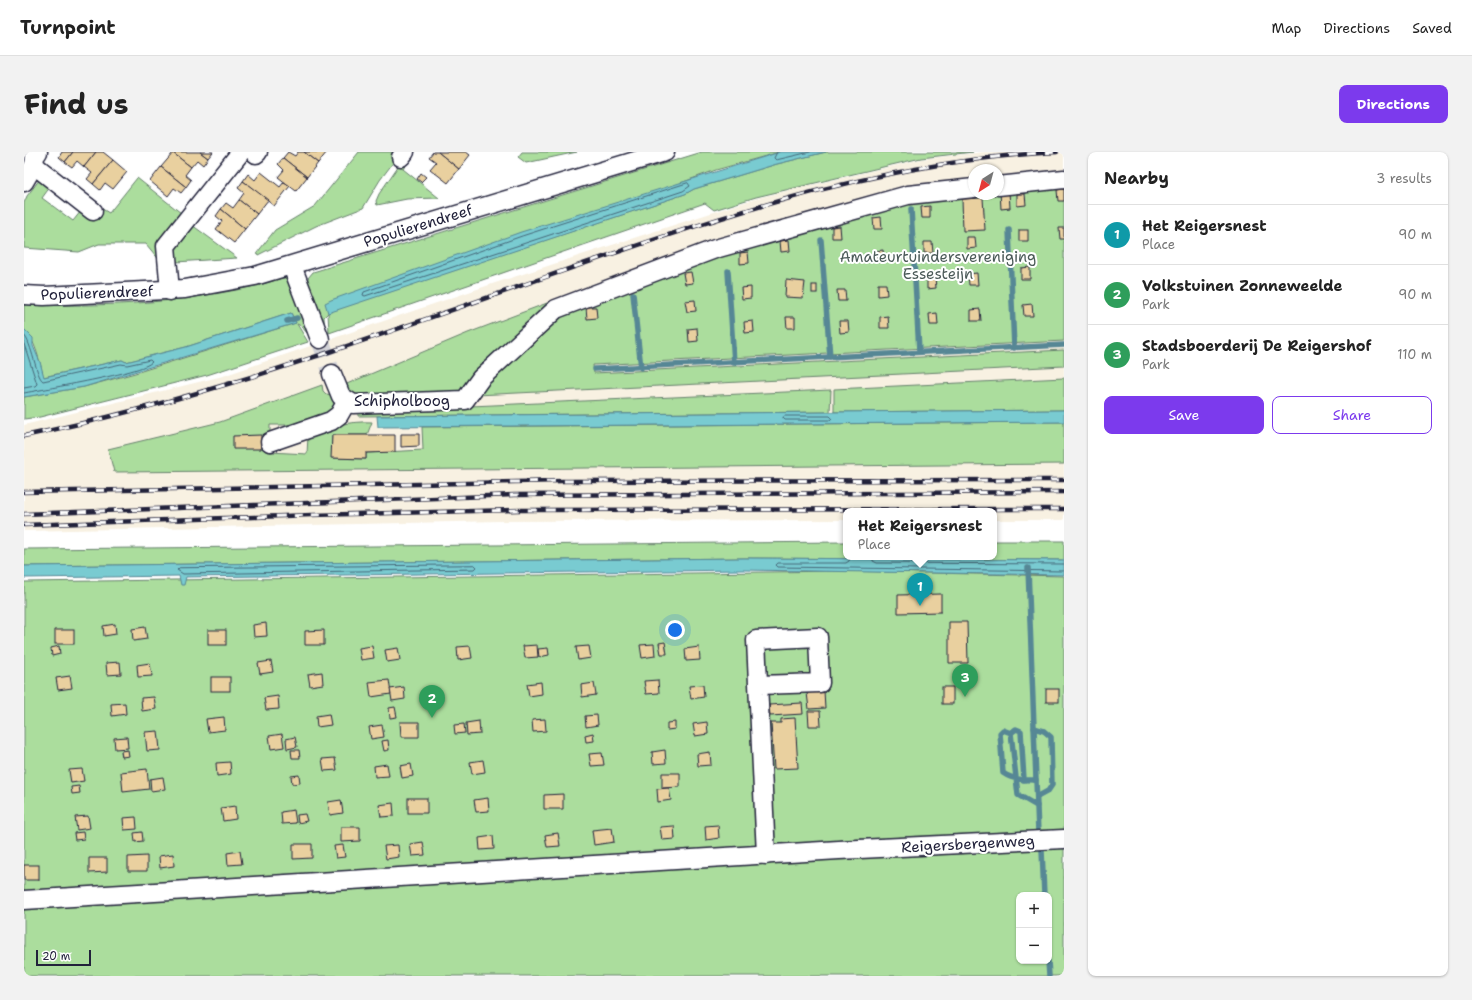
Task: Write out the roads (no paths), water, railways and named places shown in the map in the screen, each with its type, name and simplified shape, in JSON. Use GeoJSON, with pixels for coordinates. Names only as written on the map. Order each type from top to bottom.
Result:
{"type":"FeatureCollection","features":[{"type":"Feature","properties":{"kind":"street","name":"Populierendreef"},"geometry":{"type":"LineString","coordinates":[[170,291],[166,246],[241,152]]}},
{"type":"Feature","properties":{"kind":"street"},"geometry":{"type":"LineString","coordinates":[[254,152],[256,154],[258,152]]}},
{"type":"Feature","properties":{"kind":"street","name":"Populierendreef"},"geometry":{"type":"LineString","coordinates":[[24,295],[44,296],[170,291],[221,284],[292,266],[441,219],[665,152]]}},
{"type":"Feature","properties":{"kind":"street"},"geometry":{"type":"LineString","coordinates":[[24,182],[36,159],[93,211]]}},
{"type":"Feature","properties":{"kind":"street"},"geometry":{"type":"LineString","coordinates":[[1004,185],[1064,179]]}},
{"type":"Feature","properties":{"kind":"street","name":"Schipholboog"},"geometry":{"type":"LineString","coordinates":[[332,374],[341,396],[353,404],[465,400],[481,378],[556,309],[715,249],[908,195],[968,189]]}},
{"type":"Feature","properties":{"kind":"street"},"geometry":{"type":"LineString","coordinates":[[292,266],[320,339]]}},
{"type":"Feature","properties":{"kind":"street"},"geometry":{"type":"LineString","coordinates":[[270,442],[331,422],[340,415],[347,401]]}},
{"type":"Feature","properties":{"kind":"street"},"geometry":{"type":"LineString","coordinates":[[758,685],[766,855]]}},
{"type":"Feature","properties":{"kind":"street","name":"Reigersbergenweg"},"geometry":{"type":"LineString","coordinates":[[24,900],[766,855],[1064,839]]}},
{"type":"Feature","properties":{"kind":"water"},"geometry":{"type":"Polygon","coordinates":[[[780,152],[826,152],[777,164],[694,189],[685,194],[328,313],[325,303],[331,300],[521,232],[780,152]]]}},
{"type":"Feature","properties":{"kind":"water"},"geometry":{"type":"Polygon","coordinates":[[[291,313],[296,323],[84,387],[24,397],[24,329],[33,338],[33,346],[40,362],[44,377],[122,360],[126,362],[186,347],[291,313]]]}},
{"type":"Feature","properties":{"kind":"water"},"geometry":{"type":"Polygon","coordinates":[[[1064,410],[1064,422],[378,427],[377,416],[1064,410]]]}},
{"type":"Feature","properties":{"kind":"water"},"geometry":{"type":"Polygon","coordinates":[[[744,558],[843,559],[843,560],[1064,560],[1064,575],[743,570],[186,577],[184,585],[181,585],[179,576],[24,578],[24,566],[744,558]]]}},
{"type":"Feature","properties":{"kind":"waterway"},"geometry":{"type":"LineString","coordinates":[[911,209],[919,351]]}},
{"type":"Feature","properties":{"kind":"waterway"},"geometry":{"type":"LineString","coordinates":[[1009,230],[1014,348]]}},
{"type":"Feature","properties":{"kind":"waterway"},"geometry":{"type":"LineString","coordinates":[[821,240],[830,357]]}},
{"type":"Feature","properties":{"kind":"waterway"},"geometry":{"type":"LineString","coordinates":[[728,271],[734,363]]}},
{"type":"Feature","properties":{"kind":"waterway"},"geometry":{"type":"LineString","coordinates":[[633,294],[641,368]]}},
{"type":"Feature","properties":{"kind":"waterway"},"geometry":{"type":"LineString","coordinates":[[287,321],[297,318]]}},
{"type":"Feature","properties":{"kind":"waterway"},"geometry":{"type":"LineString","coordinates":[[595,369],[1064,345]]}},
{"type":"Feature","properties":{"kind":"waterway"},"geometry":{"type":"LineString","coordinates":[[1028,568],[1038,833]]}},
{"type":"Feature","properties":{"kind":"waterway"},"geometry":{"type":"LineString","coordinates":[[1034,728],[1044,731],[1051,737],[1052,785],[1048,791],[1037,797]]}},
{"type":"Feature","properties":{"kind":"waterway"},"geometry":{"type":"LineString","coordinates":[[1011,733],[1016,729],[1021,731],[1024,780]]}},
{"type":"Feature","properties":{"kind":"waterway"},"geometry":{"type":"LineString","coordinates":[[1036,780],[1023,780],[1019,779],[1015,778],[1003,773],[1000,733],[1003,730],[1011,733],[1018,795],[1037,806]]}},
{"type":"Feature","properties":{"kind":"waterway"},"geometry":{"type":"LineString","coordinates":[[1042,850],[1044,892]]}},
{"type":"Feature","properties":{"kind":"waterway"},"geometry":{"type":"LineString","coordinates":[[1048,964],[1049,976]]}},
{"type":"Feature","properties":{"kind":"tunnel"},"geometry":{"type":"LineString","coordinates":[[320,339],[332,374]]}},
{"type":"Feature","properties":{"kind":"railway"},"geometry":{"type":"LineString","coordinates":[[24,436],[155,405],[285,366],[349,346],[666,236],[730,215],[794,197],[924,167],[990,158],[1057,152]]}},
{"type":"Feature","properties":{"kind":"railway"},"geometry":{"type":"LineString","coordinates":[[24,492],[563,481],[1064,480]]}},
{"type":"Feature","properties":{"kind":"railway"},"geometry":{"type":"LineString","coordinates":[[24,514],[514,495],[1064,492]]}},
{"type":"Feature","properties":{"kind":"railway"},"geometry":{"type":"LineString","coordinates":[[24,525],[312,515],[520,510],[843,509]]}},
{"type":"Feature","properties":{"kind":"railway"},"geometry":{"type":"LineString","coordinates":[[997,509],[1064,509]]}},
{"type":"Feature","properties":{"kind":"place","name":"Het Reigersnest"},"geometry":{"type":"Point","coordinates":[920,606]}},
{"type":"Feature","properties":{"kind":"place","name":"Stadsboerderij De Reigershof"},"geometry":{"type":"Point","coordinates":[965,697]}},
{"type":"Feature","properties":{"kind":"place","name":"Volkstuinen Zonneweelde"},"geometry":{"type":"Point","coordinates":[432,718]}},
{"type":"Feature","properties":{"kind":"park label","name":"Amateurtuindersvereniging Essesteijn"},"geometry":{"type":"Point","coordinates":[938,266]}}]}
